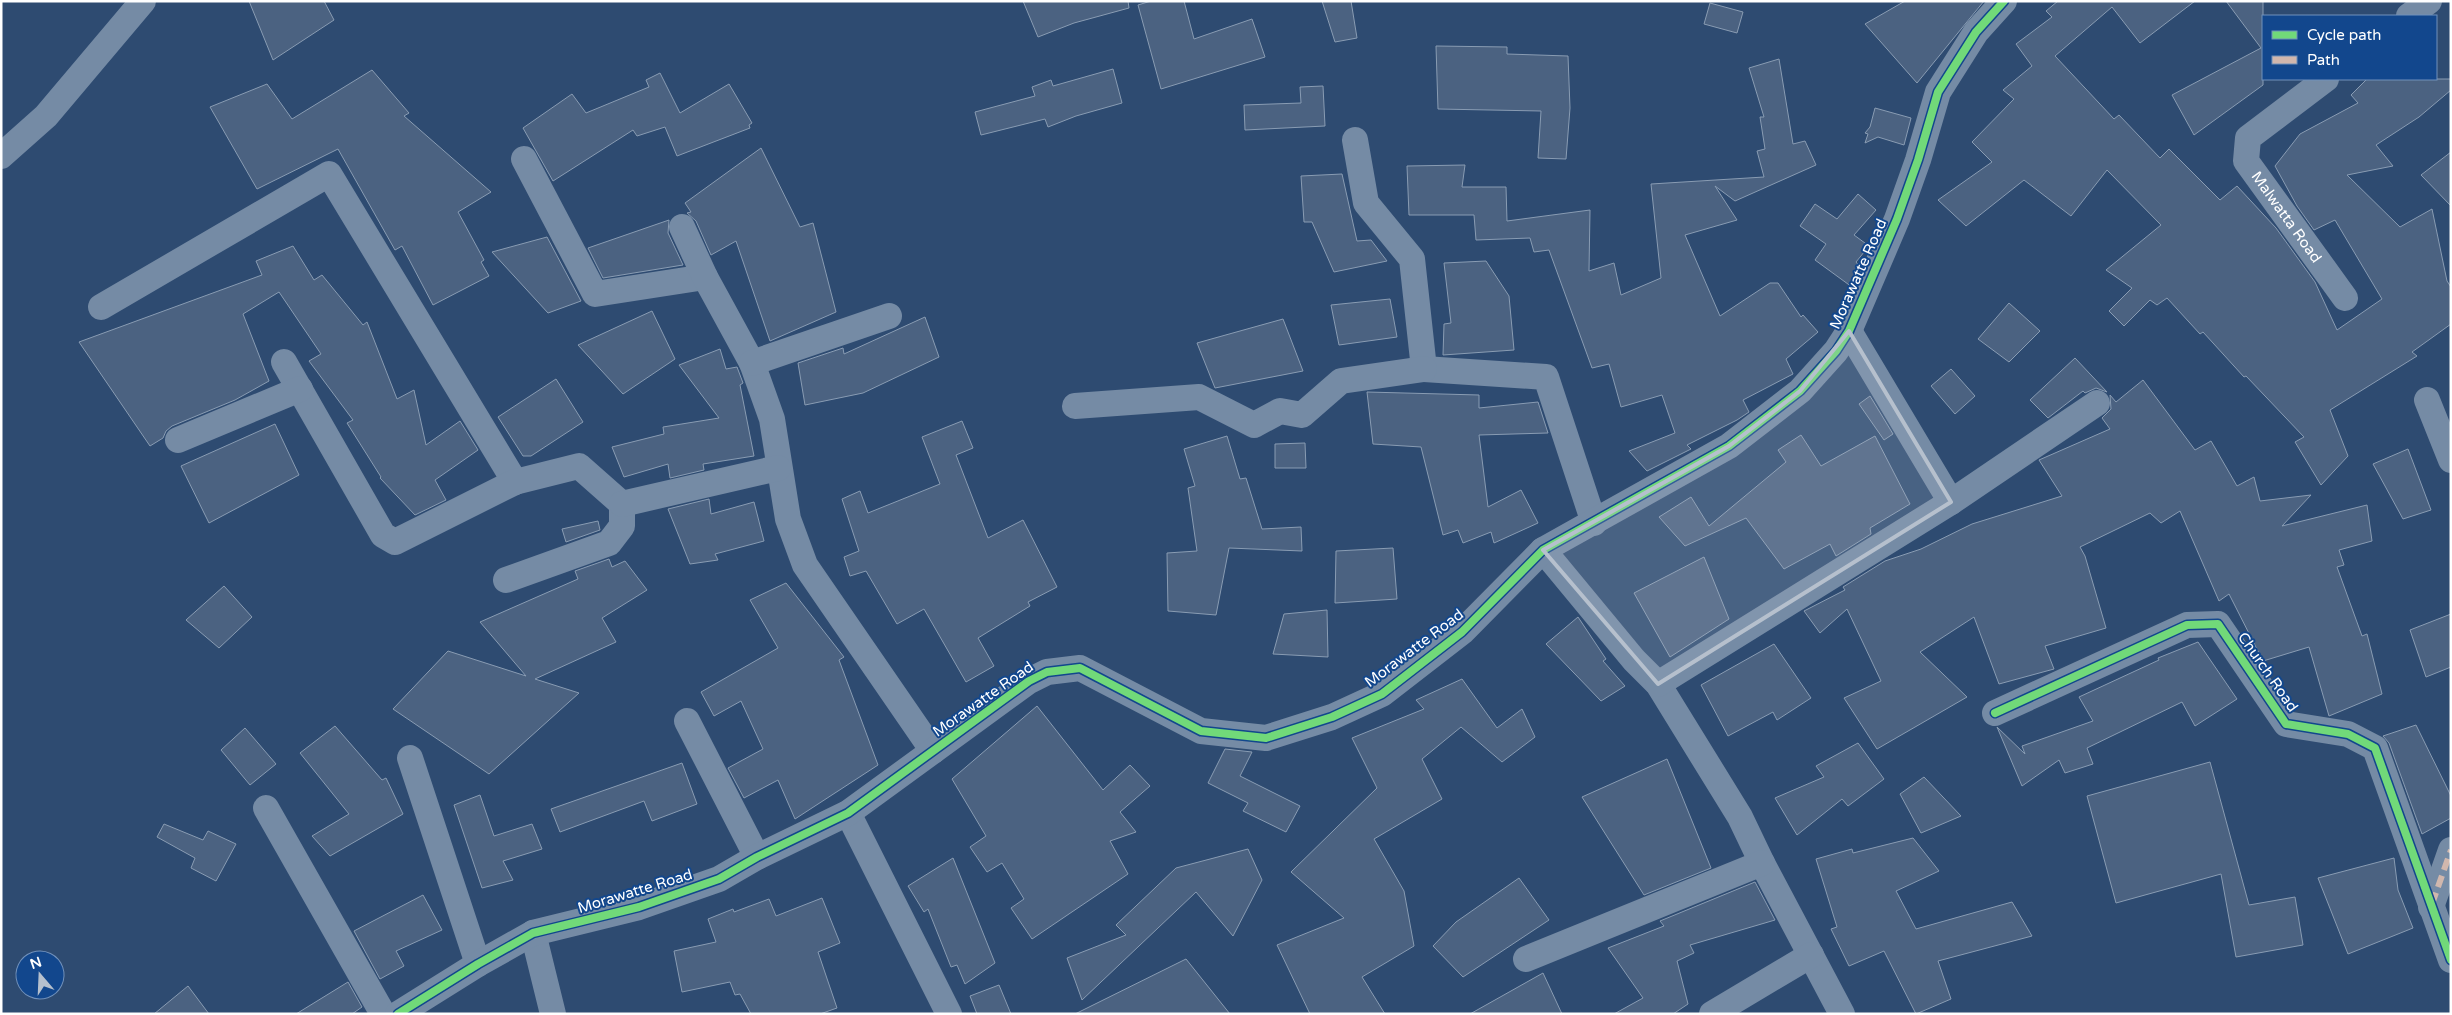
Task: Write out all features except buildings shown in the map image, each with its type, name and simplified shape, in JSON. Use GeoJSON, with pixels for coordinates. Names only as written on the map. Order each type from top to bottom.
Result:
{"type":"FeatureCollection","features":[{"type":"Feature","properties":{"kind":"street"},"geometry":{"type":"LineString","coordinates":[[1,156],[46,116],[144,1]]}},
{"type":"Feature","properties":{"kind":"street","name":"Morawatte Road"},"geometry":{"type":"LineString","coordinates":[[398,1014],[478,964],[533,933],[639,907],[719,879],[757,857],[848,813],[1028,681],[1047,672],[1080,668],[1201,731],[1266,738],[1332,717],[1382,694],[1462,632],[1543,550],[1729,446],[1800,391],[1836,351],[1849,331],[1897,219],[1918,160],[1938,92],[1976,32],[2004,1]]}},
{"type":"Feature","properties":{"kind":"street"},"geometry":{"type":"LineString","coordinates":[[2410,15],[2429,1]]}},
{"type":"Feature","properties":{"kind":"street","name":"Malwatta Road"},"geometry":{"type":"LineString","coordinates":[[2325,80],[2248,138],[2246,162],[2345,298]]}},
{"type":"Feature","properties":{"kind":"street"},"geometry":{"type":"LineString","coordinates":[[1355,140],[1366,202],[1412,259],[1424,369]]}},
{"type":"Feature","properties":{"kind":"street"},"geometry":{"type":"LineString","coordinates":[[524,159],[595,294],[705,277]]}},
{"type":"Feature","properties":{"kind":"street"},"geometry":{"type":"LineString","coordinates":[[101,307],[329,174],[515,482]]}},
{"type":"Feature","properties":{"kind":"street"},"geometry":{"type":"LineString","coordinates":[[682,227],[705,277],[752,363],[772,419],[778,468],[788,519],[805,565],[933,751]]}},
{"type":"Feature","properties":{"kind":"street"},"geometry":{"type":"LineString","coordinates":[[752,363],[889,316]]}},
{"type":"Feature","properties":{"kind":"street"},"geometry":{"type":"LineString","coordinates":[[1849,331],[1951,502]]}},
{"type":"Feature","properties":{"kind":"street"},"geometry":{"type":"LineString","coordinates":[[284,362],[383,535],[395,542],[515,482],[579,466],[622,504],[622,526],[609,543],[506,580]]}},
{"type":"Feature","properties":{"kind":"street"},"geometry":{"type":"LineString","coordinates":[[1075,406],[1199,397],[1254,425],[1280,411],[1302,415],[1341,381],[1424,369],[1546,377],[1594,523]]}},
{"type":"Feature","properties":{"kind":"street"},"geometry":{"type":"LineString","coordinates":[[178,440],[300,389]]}},
{"type":"Feature","properties":{"kind":"street"},"geometry":{"type":"LineString","coordinates":[[2427,400],[2451,460]]}},
{"type":"Feature","properties":{"kind":"street"},"geometry":{"type":"LineString","coordinates":[[1658,684],[1951,502],[2097,403]]}},
{"type":"Feature","properties":{"kind":"street"},"geometry":{"type":"LineString","coordinates":[[622,504],[778,468]]}},
{"type":"Feature","properties":{"kind":"street"},"geometry":{"type":"LineString","coordinates":[[1543,550],[1634,660],[1658,684],[1740,817],[1762,863],[1842,1014]]}},
{"type":"Feature","properties":{"kind":"street","name":"Church Road"},"geometry":{"type":"LineString","coordinates":[[1995,713],[2187,625],[2218,624],[2286,724],[2348,734],[2375,748],[2451,960]]}},
{"type":"Feature","properties":{"kind":"street"},"geometry":{"type":"LineString","coordinates":[[687,721],[757,857]]}},
{"type":"Feature","properties":{"kind":"street"},"geometry":{"type":"LineString","coordinates":[[410,758],[478,964]]}},
{"type":"Feature","properties":{"kind":"street"},"geometry":{"type":"LineString","coordinates":[[266,808],[383,1014]]}},
{"type":"Feature","properties":{"kind":"street"},"geometry":{"type":"LineString","coordinates":[[848,813],[949,1014]]}},
{"type":"Feature","properties":{"kind":"street"},"geometry":{"type":"LineString","coordinates":[[2431,907],[2451,850]]}},
{"type":"Feature","properties":{"kind":"street"},"geometry":{"type":"LineString","coordinates":[[1526,958],[1762,863]]}},
{"type":"Feature","properties":{"kind":"street"},"geometry":{"type":"LineString","coordinates":[[533,933],[553,1014]]}},
{"type":"Feature","properties":{"kind":"street"},"geometry":{"type":"LineString","coordinates":[[1712,1014],[1811,955]]}},
{"type":"Feature","properties":{"kind":"highlighted area"},"geometry":{"type":"Polygon","coordinates":[[[1849,331],[1951,502],[1658,684],[1543,550],[1729,446],[1800,391],[1849,331]]]}},
{"type":"Feature","properties":{"kind":"marked path"},"geometry":{"type":"LineString","coordinates":[[2432,904],[2451,850]]}},
{"type":"Feature","properties":{"kind":"cycle path"},"geometry":{"type":"LineString","coordinates":[[398,1014],[478,964],[533,933],[639,907],[719,879],[757,857],[848,813],[1029,681],[1047,672],[1080,668],[1201,731],[1266,738],[1332,717],[1382,694],[1462,632],[1543,550],[1729,446],[1800,391],[1836,351],[1849,331],[1897,219],[1918,160],[1938,92],[1976,32],[2004,1]]}},
{"type":"Feature","properties":{"kind":"cycle path"},"geometry":{"type":"LineString","coordinates":[[1995,713],[2187,625],[2218,624],[2286,724],[2348,734],[2375,748],[2451,960]]}}]}
